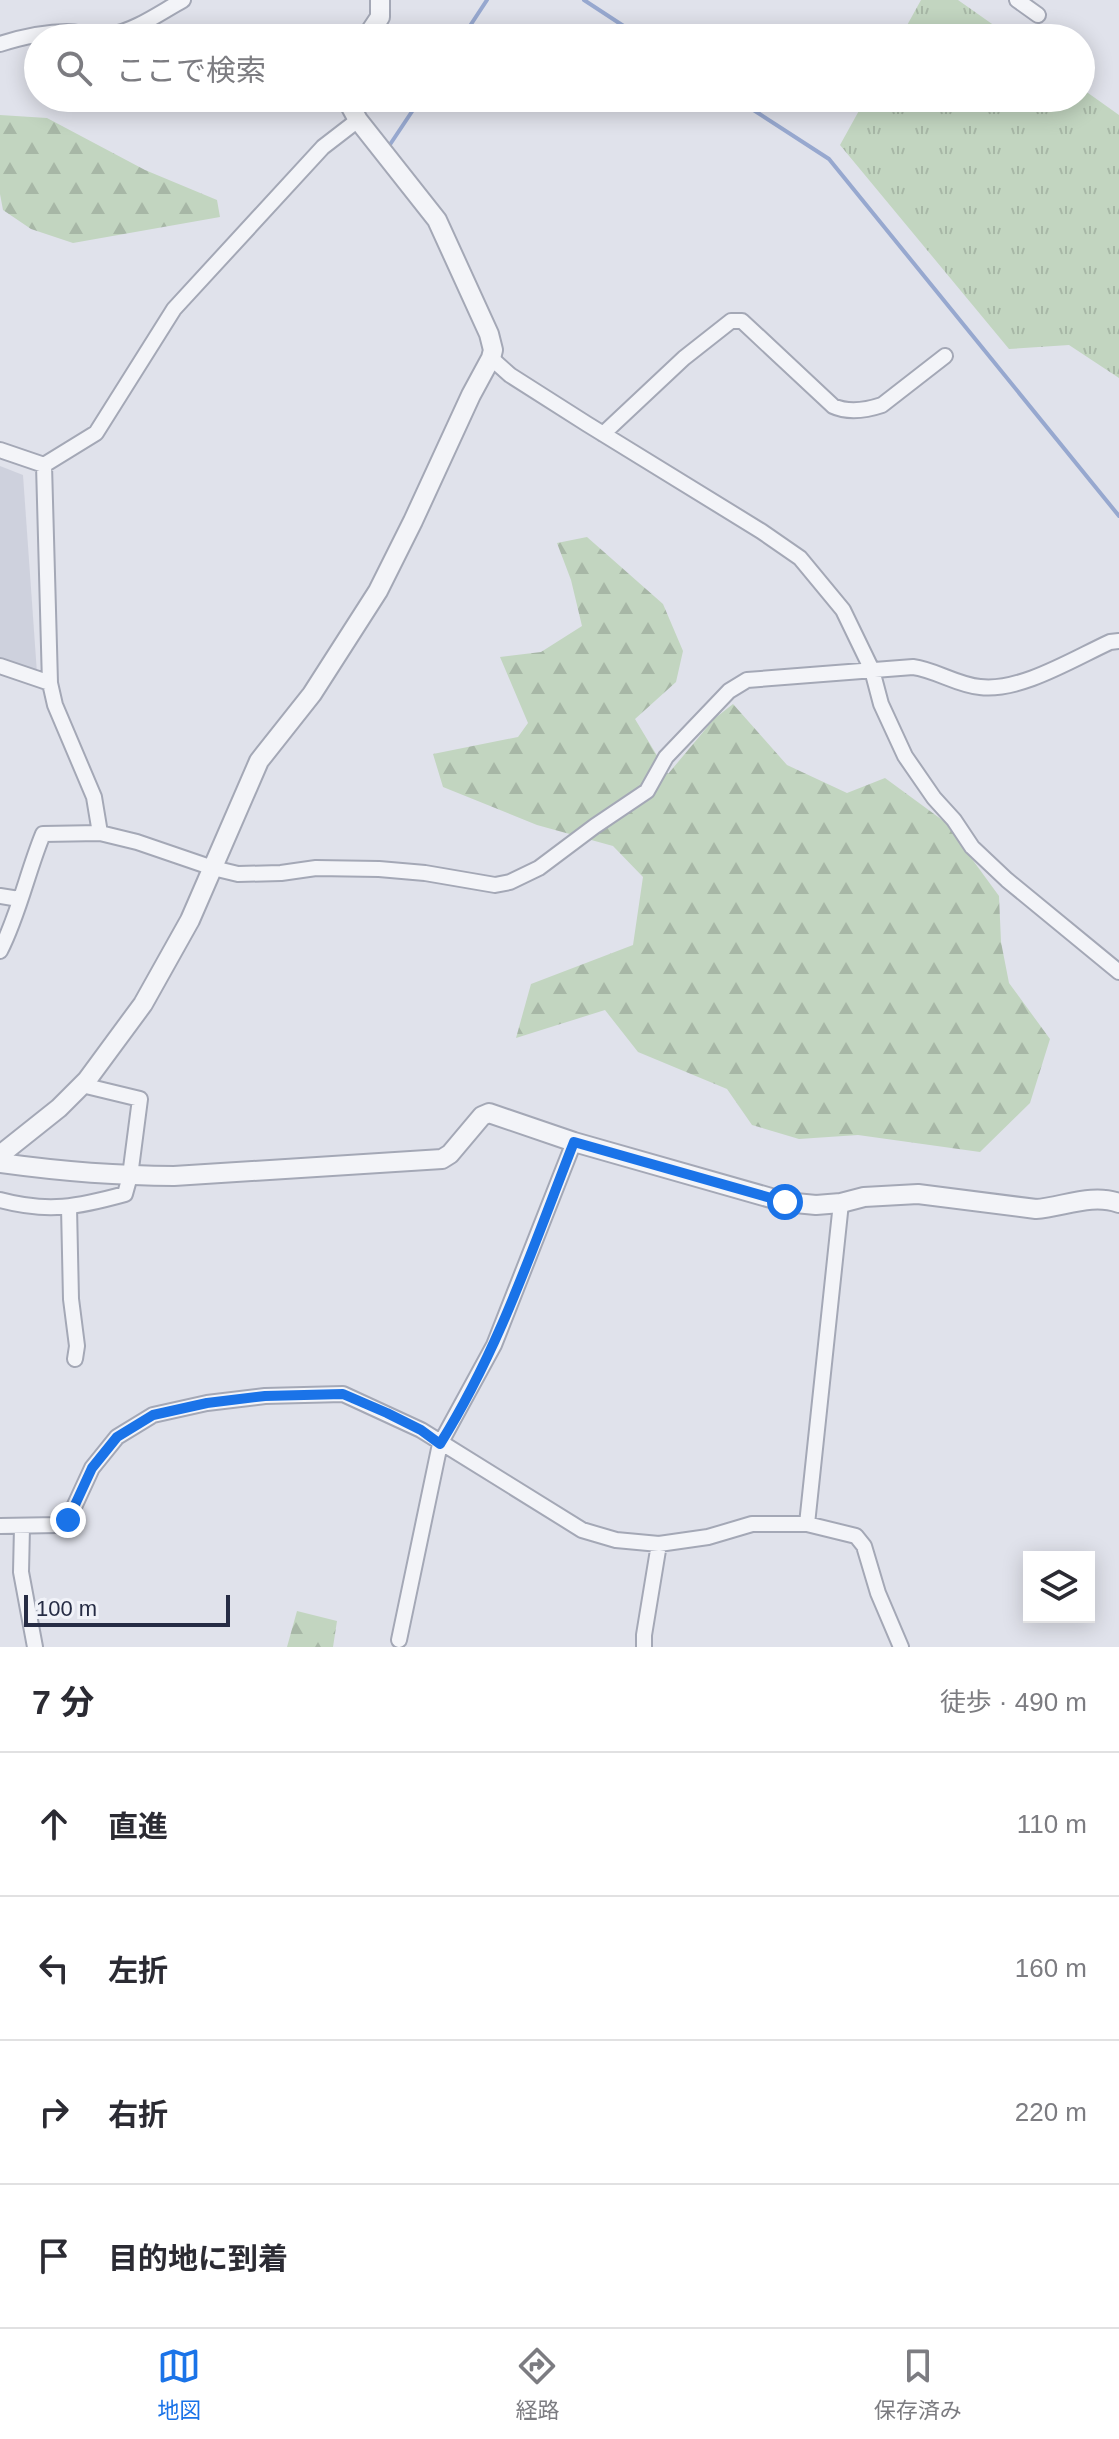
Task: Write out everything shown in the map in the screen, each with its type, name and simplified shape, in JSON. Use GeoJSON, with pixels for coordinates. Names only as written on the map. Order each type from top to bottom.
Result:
{"type":"FeatureCollection","features":[{"type":"Feature","properties":{"kind":"street"},"geometry":{"type":"LineString","coordinates":[[139,24],[183,0]]}},
{"type":"Feature","properties":{"kind":"street"},"geometry":{"type":"LineString","coordinates":[[375,24],[380,17],[380,0]]}},
{"type":"Feature","properties":{"kind":"street"},"geometry":{"type":"LineString","coordinates":[[1017,0],[1038,15]]}},
{"type":"Feature","properties":{"kind":"street"},"geometry":{"type":"LineString","coordinates":[[0,44],[24,37]]}},
{"type":"Feature","properties":{"kind":"street"},"geometry":{"type":"LineString","coordinates":[[0,1155],[59,1108],[82,1085],[143,1004],[178,943],[259,761],[312,694],[378,591],[491,358],[493,350],[489,334],[437,220],[354,112]]}},
{"type":"Feature","properties":{"kind":"street"},"geometry":{"type":"LineString","coordinates":[[44,465],[96,433],[174,309],[323,147],[358,120]]}},
{"type":"Feature","properties":{"kind":"street"},"geometry":{"type":"LineString","coordinates":[[603,434],[684,358],[737,319],[840,410],[871,409],[882,405],[945,356]]}},
{"type":"Feature","properties":{"kind":"street"},"geometry":{"type":"LineString","coordinates":[[491,358],[510,375],[800,558],[843,610],[872,670],[881,704],[905,756],[972,847],[1007,880],[1119,972]]}},
{"type":"Feature","properties":{"kind":"street"},"geometry":{"type":"LineString","coordinates":[[0,450],[44,465]]}},
{"type":"Feature","properties":{"kind":"street"},"geometry":{"type":"LineString","coordinates":[[44,465],[50,683],[55,705],[94,797],[100,833]]}},
{"type":"Feature","properties":{"kind":"street"},"geometry":{"type":"LineString","coordinates":[[0,951],[11,929],[29,868],[43,834],[100,833],[238,874],[316,868],[379,869],[495,885],[510,882],[539,868],[647,791],[666,757],[737,684],[747,680],[913,667],[978,688],[1009,686],[1110,642],[1119,641]]}},
{"type":"Feature","properties":{"kind":"street"},"geometry":{"type":"LineString","coordinates":[[0,666],[50,683]]}},
{"type":"Feature","properties":{"kind":"street"},"geometry":{"type":"LineString","coordinates":[[0,896],[19,899]]}},
{"type":"Feature","properties":{"kind":"street"},"geometry":{"type":"LineString","coordinates":[[0,1200],[57,1209],[125,1194],[140,1099],[82,1085]]}},
{"type":"Feature","properties":{"kind":"street"},"geometry":{"type":"LineString","coordinates":[[0,1163],[67,1173],[174,1176],[442,1159],[450,1154],[482,1116],[489,1113],[574,1142],[785,1202],[816,1205],[864,1197],[918,1194],[1036,1209],[1089,1199],[1119,1203]]}},
{"type":"Feature","properties":{"kind":"street"},"geometry":{"type":"LineString","coordinates":[[399,1640],[440,1444],[494,1345],[574,1142]]}},
{"type":"Feature","properties":{"kind":"street"},"geometry":{"type":"LineString","coordinates":[[807,1524],[841,1203]]}},
{"type":"Feature","properties":{"kind":"street"},"geometry":{"type":"LineString","coordinates":[[69,1207],[71,1299],[77,1346],[75,1359]]}},
{"type":"Feature","properties":{"kind":"street"},"geometry":{"type":"LineString","coordinates":[[0,1526],[58,1525],[68,1520],[92,1468],[117,1437],[153,1415],[207,1403],[265,1396],[343,1394],[410,1424],[582,1530],[616,1540],[659,1544],[708,1537],[752,1524],[807,1524],[856,1536],[864,1546],[878,1593],[901,1647]]}},
{"type":"Feature","properties":{"kind":"street"},"geometry":{"type":"LineString","coordinates":[[22,1527],[21,1572],[35,1647]]}},
{"type":"Feature","properties":{"kind":"street"},"geometry":{"type":"LineString","coordinates":[[644,1647],[659,1544]]}},
{"type":"Feature","properties":{"kind":"shaded area"},"geometry":{"type":"Polygon","coordinates":[[[0,466],[23,475],[37,673],[0,660],[0,466]]]}},
{"type":"Feature","properties":{"kind":"green space"},"geometry":{"type":"Polygon","coordinates":[[[921,0],[958,0],[992,24],[908,24],[921,0]]]}},
{"type":"Feature","properties":{"kind":"green space"},"geometry":{"type":"Polygon","coordinates":[[[1095,98],[1119,115],[1119,378],[1069,345],[1009,349],[840,145],[858,112],[1095,112],[1095,98]]]}},
{"type":"Feature","properties":{"kind":"green space"},"geometry":{"type":"Polygon","coordinates":[[[0,115],[47,118],[145,170],[217,200],[220,217],[73,243],[31,229],[3,210],[0,194],[0,115]]]}},
{"type":"Feature","properties":{"kind":"green space"},"geometry":{"type":"Polygon","coordinates":[[[587,537],[663,604],[683,651],[676,682],[635,719],[668,774],[714,719],[733,704],[787,765],[847,793],[885,778],[945,822],[999,896],[1001,942],[1009,983],[1050,1039],[1030,1103],[980,1152],[858,1135],[799,1139],[752,1125],[727,1089],[638,1052],[605,1010],[516,1038],[531,984],[633,945],[643,877],[613,846],[537,825],[443,787],[433,754],[518,737],[528,723],[500,657],[541,652],[582,626],[571,580],[557,543],[587,537]]]}},
{"type":"Feature","properties":{"kind":"green space"},"geometry":{"type":"Polygon","coordinates":[[[297,1611],[337,1621],[333,1647],[287,1647],[297,1611]]]}},
{"type":"Feature","properties":{"kind":"waterway"},"geometry":{"type":"LineString","coordinates":[[471,24],[487,0]]}},
{"type":"Feature","properties":{"kind":"waterway"},"geometry":{"type":"LineString","coordinates":[[584,0],[621,24]]}},
{"type":"Feature","properties":{"kind":"waterway"},"geometry":{"type":"LineString","coordinates":[[387,149],[412,112]]}},
{"type":"Feature","properties":{"kind":"waterway"},"geometry":{"type":"LineString","coordinates":[[757,112],[829,159],[1119,516]]}},
{"type":"Feature","properties":{"kind":"route"},"geometry":{"type":"LineString","coordinates":[[68,1520],[92,1468],[117,1437],[153,1415],[207,1403],[265,1396],[343,1394],[421,1430],[440,1444],[494,1345],[574,1142],[785,1202]]}}]}
